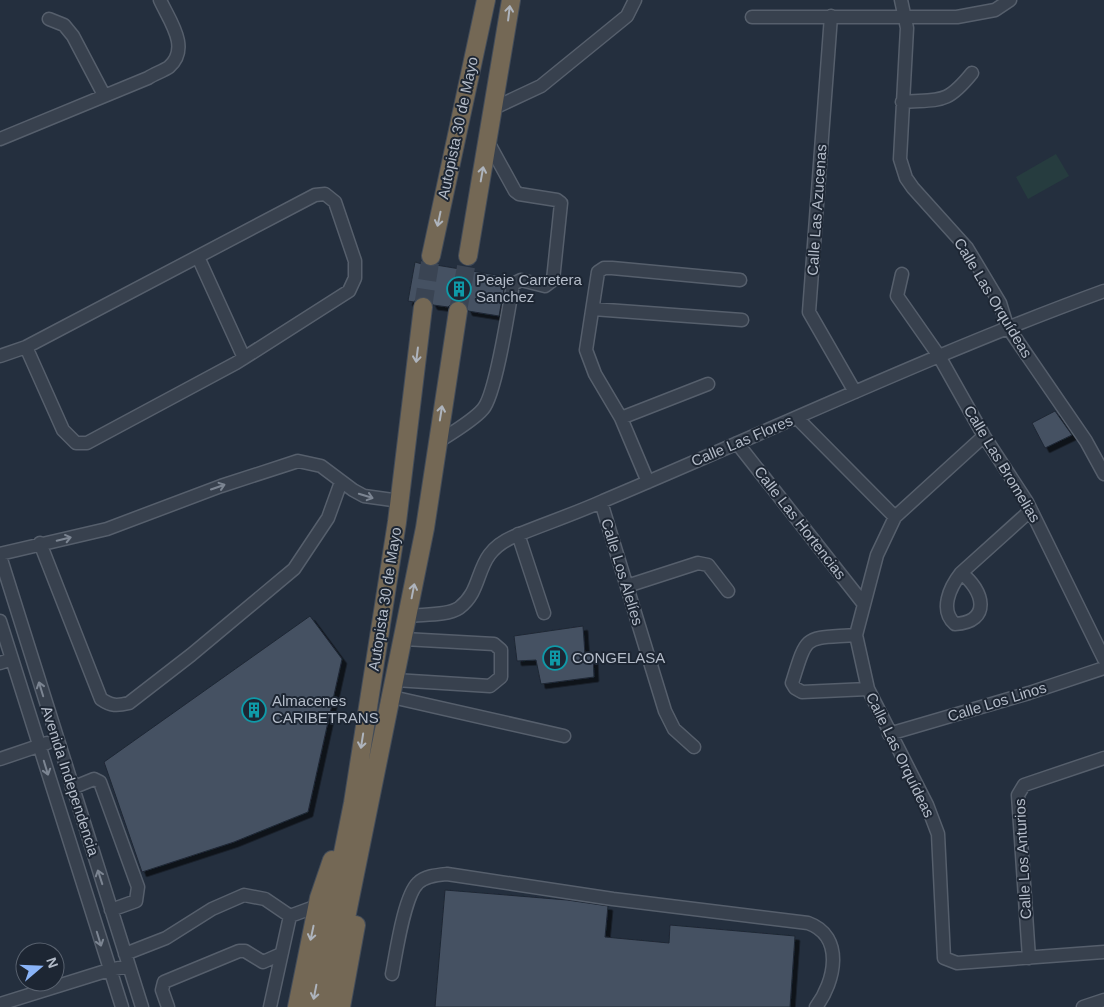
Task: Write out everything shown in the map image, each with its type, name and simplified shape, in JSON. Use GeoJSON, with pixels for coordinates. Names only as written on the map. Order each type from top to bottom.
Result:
{"type":"FeatureCollection","features":[{"type":"Feature","properties":{"kind":"highway","name":"Autopista 30 de Mayo"},"geometry":{"type":"LineString","coordinates":[[431,256],[486,0]]}},
{"type":"Feature","properties":{"kind":"highway","name":"Autopista 30 de Mayo"},"geometry":{"type":"LineString","coordinates":[[468,256],[511,0]]}},
{"type":"Feature","properties":{"kind":"highway","name":"Autopista 30 de Mayo"},"geometry":{"type":"LineString","coordinates":[[312,1007],[353,803],[400,501],[423,307]]}},
{"type":"Feature","properties":{"kind":"highway","name":"Autopista 30 de Mayo"},"geometry":{"type":"LineString","coordinates":[[328,1007],[331,911],[373,793],[425,528],[436,443],[458,311]]}},
{"type":"Feature","properties":{"kind":"highway"},"geometry":{"type":"LineString","coordinates":[[397,522],[425,528]]}},
{"type":"Feature","properties":{"kind":"highway"},"geometry":{"type":"LineString","coordinates":[[341,1007],[367,864],[373,793]]}},
{"type":"Feature","properties":{"kind":"highway"},"geometry":{"type":"LineString","coordinates":[[296,1007],[331,911]]}},
{"type":"Feature","properties":{"kind":"street"},"geometry":{"type":"LineString","coordinates":[[0,139],[148,78],[169,66],[180,50],[179,41],[160,0]]}},
{"type":"Feature","properties":{"kind":"street"},"geometry":{"type":"LineString","coordinates":[[494,108],[541,86],[627,16],[635,0]]}},
{"type":"Feature","properties":{"kind":"street","name":"Calle Las Orquídeas"},"geometry":{"type":"LineString","coordinates":[[901,0],[906,16],[900,159],[906,178],[967,248],[1000,303],[1007,326],[1086,441],[1104,474]]}},
{"type":"Feature","properties":{"kind":"street"},"geometry":{"type":"LineString","coordinates":[[752,17],[957,17],[995,10],[1010,0]]}},
{"type":"Feature","properties":{"kind":"street","name":"Calle Las Azucenas"},"geometry":{"type":"LineString","coordinates":[[831,16],[809,312],[855,392]]}},
{"type":"Feature","properties":{"kind":"street"},"geometry":{"type":"LineString","coordinates":[[49,19],[64,25],[73,36],[104,95]]}},
{"type":"Feature","properties":{"kind":"street"},"geometry":{"type":"LineString","coordinates":[[902,102],[947,98],[956,93],[972,73]]}},
{"type":"Feature","properties":{"kind":"street"},"geometry":{"type":"LineString","coordinates":[[436,443],[483,409],[489,400],[504,337],[513,284],[521,280],[545,286],[553,280],[561,203],[557,200],[519,194],[515,191],[488,142]]}},
{"type":"Feature","properties":{"kind":"street"},"geometry":{"type":"LineString","coordinates":[[0,356],[26,347],[315,195],[325,194],[335,202],[355,261],[355,278],[349,291],[244,358],[87,443],[76,443],[63,430],[26,347]]}},
{"type":"Feature","properties":{"kind":"street"},"geometry":{"type":"LineString","coordinates":[[198,257],[244,358]]}},
{"type":"Feature","properties":{"kind":"street"},"geometry":{"type":"LineString","coordinates":[[648,482],[621,418],[589,361],[586,350],[598,272],[604,268],[740,280]]}},
{"type":"Feature","properties":{"kind":"street","name":"Calle Las Bromelias"},"geometry":{"type":"LineString","coordinates":[[902,274],[897,296],[940,356],[984,436],[1031,510],[1104,659]]}},
{"type":"Feature","properties":{"kind":"street","name":"Calle Las Flores"},"geometry":{"type":"LineString","coordinates":[[408,616],[448,612],[458,608],[468,596],[480,574],[484,561],[492,549],[503,541],[648,482],[1007,326],[1104,291]]}},
{"type":"Feature","properties":{"kind":"street"},"geometry":{"type":"LineString","coordinates":[[593,309],[742,320]]}},
{"type":"Feature","properties":{"kind":"street"},"geometry":{"type":"LineString","coordinates":[[621,418],[708,384]]}},
{"type":"Feature","properties":{"kind":"street"},"geometry":{"type":"LineString","coordinates":[[797,418],[894,517]]}},
{"type":"Feature","properties":{"kind":"street","name":"Calle Las Orquídeas"},"geometry":{"type":"LineString","coordinates":[[984,436],[894,517],[877,555],[856,635],[868,690],[927,805],[938,834],[942,951],[944,958],[957,963],[1104,952]]}},
{"type":"Feature","properties":{"kind":"street","name":"Calle Las Hortencias"},"geometry":{"type":"LineString","coordinates":[[737,443],[863,603]]}},
{"type":"Feature","properties":{"kind":"street"},"geometry":{"type":"LineString","coordinates":[[0,555],[107,529],[221,486],[298,462],[321,466],[364,496],[400,501]]}},
{"type":"Feature","properties":{"kind":"street"},"geometry":{"type":"LineString","coordinates":[[40,544],[101,699],[108,704],[116,706],[129,703],[191,655],[294,569],[328,518],[342,482]]}},
{"type":"Feature","properties":{"kind":"street","name":"Calle Los Alelíes"},"geometry":{"type":"LineString","coordinates":[[601,502],[665,711],[674,729],[694,747]]}},
{"type":"Feature","properties":{"kind":"street"},"geometry":{"type":"LineString","coordinates":[[962,573],[1031,510]]}},
{"type":"Feature","properties":{"kind":"street"},"geometry":{"type":"LineString","coordinates":[[518,534],[544,613]]}},
{"type":"Feature","properties":{"kind":"street","name":"Avenida Independencia"},"geometry":{"type":"LineString","coordinates":[[0,555],[142,1007]]}},
{"type":"Feature","properties":{"kind":"street"},"geometry":{"type":"LineString","coordinates":[[627,586],[698,563],[708,565],[728,591]]}},
{"type":"Feature","properties":{"kind":"street","name":"Avenida Independencia"},"geometry":{"type":"LineString","coordinates":[[0,621],[6,661],[39,746],[122,1007]]}},
{"type":"Feature","properties":{"kind":"street"},"geometry":{"type":"LineString","coordinates":[[3,641],[24,634]]}},
{"type":"Feature","properties":{"kind":"street"},"geometry":{"type":"LineString","coordinates":[[856,635],[814,638],[808,642],[803,648],[792,683],[794,688],[802,692],[868,690]]}},
{"type":"Feature","properties":{"kind":"street"},"geometry":{"type":"LineString","coordinates":[[395,680],[490,686],[501,677],[501,650],[494,644],[404,639]]}},
{"type":"Feature","properties":{"kind":"street","name":"Calle Los Linos"},"geometry":{"type":"LineString","coordinates":[[889,734],[1029,693],[1104,668]]}},
{"type":"Feature","properties":{"kind":"street"},"geometry":{"type":"LineString","coordinates":[[392,697],[564,736]]}},
{"type":"Feature","properties":{"kind":"street"},"geometry":{"type":"LineString","coordinates":[[0,759],[57,740]]}},
{"type":"Feature","properties":{"kind":"street","name":"Calle Los Anturios"},"geometry":{"type":"LineString","coordinates":[[1029,958],[1018,795],[1020,789],[1031,782],[1104,758]]}},
{"type":"Feature","properties":{"kind":"street"},"geometry":{"type":"LineString","coordinates":[[72,788],[94,779],[100,782],[138,886],[136,901],[111,910]]}},
{"type":"Feature","properties":{"kind":"street"},"geometry":{"type":"LineString","coordinates":[[392,974],[408,900],[417,884],[426,878],[447,874],[613,899],[808,923],[819,927],[826,933],[834,961],[824,997],[816,1007]]}},
{"type":"Feature","properties":{"kind":"street"},"geometry":{"type":"LineString","coordinates":[[0,1004],[109,970],[166,938],[212,909],[244,895],[265,899],[290,916],[331,911]]}},
{"type":"Feature","properties":{"kind":"street"},"geometry":{"type":"LineString","coordinates":[[270,1007],[290,916]]}},
{"type":"Feature","properties":{"kind":"street"},"geometry":{"type":"LineString","coordinates":[[168,1007],[162,990],[164,982],[239,951],[245,952],[263,962],[281,954]]}},
{"type":"Feature","properties":{"kind":"street"},"geometry":{"type":"LineString","coordinates":[[1083,1007],[1104,1000]]}},
{"type":"Feature","properties":{"kind":"green space"},"geometry":{"type":"Polygon","coordinates":[[[1056,154],[1069,176],[1028,199],[1016,177],[1056,154]]]}},
{"type":"Feature","properties":{"kind":"building","name":"Peaje Carretera Sanchez"},"geometry":{"type":"Polygon","coordinates":[[[415,262],[429,266],[436,265],[508,277],[505,283],[499,316],[468,311],[465,303],[460,301],[454,301],[448,307],[433,305],[430,299],[425,297],[418,297],[414,302],[408,301],[415,262]]]}},
{"type":"Feature","properties":{"kind":"building"},"geometry":{"type":"Polygon","coordinates":[[[1055,411],[1072,435],[1045,448],[1032,423],[1055,411]]]}},
{"type":"Feature","properties":{"kind":"building","name":"Almacenes CARIBETRANS"},"geometry":{"type":"Polygon","coordinates":[[[310,616],[342,659],[308,812],[234,842],[142,872],[104,762],[310,616]]]}},
{"type":"Feature","properties":{"kind":"building","name":"CONGELASA"},"geometry":{"type":"Polygon","coordinates":[[[583,626],[585,655],[593,655],[594,677],[541,684],[536,660],[517,661],[514,636],[583,626]]]}},
{"type":"Feature","properties":{"kind":"building"},"geometry":{"type":"Polygon","coordinates":[[[445,890],[567,900],[608,906],[605,937],[669,943],[670,925],[795,936],[790,1007],[435,1007],[445,890]]]}},
{"type":"Feature","properties":{"kind":"tunnel"},"geometry":{"type":"LineString","coordinates":[[423,307],[431,256]]}},
{"type":"Feature","properties":{"kind":"tunnel"},"geometry":{"type":"LineString","coordinates":[[458,311],[468,256]]}},
{"type":"Feature","properties":{"kind":"place","name":"Peaje Carretera Sanchez"},"geometry":{"type":"Point","coordinates":[459,289]}},
{"type":"Feature","properties":{"kind":"place","name":"CONGELASA"},"geometry":{"type":"Point","coordinates":[555,658]}},
{"type":"Feature","properties":{"kind":"place","name":"Almacenes CARIBETRANS"},"geometry":{"type":"Point","coordinates":[254,710]}}]}
